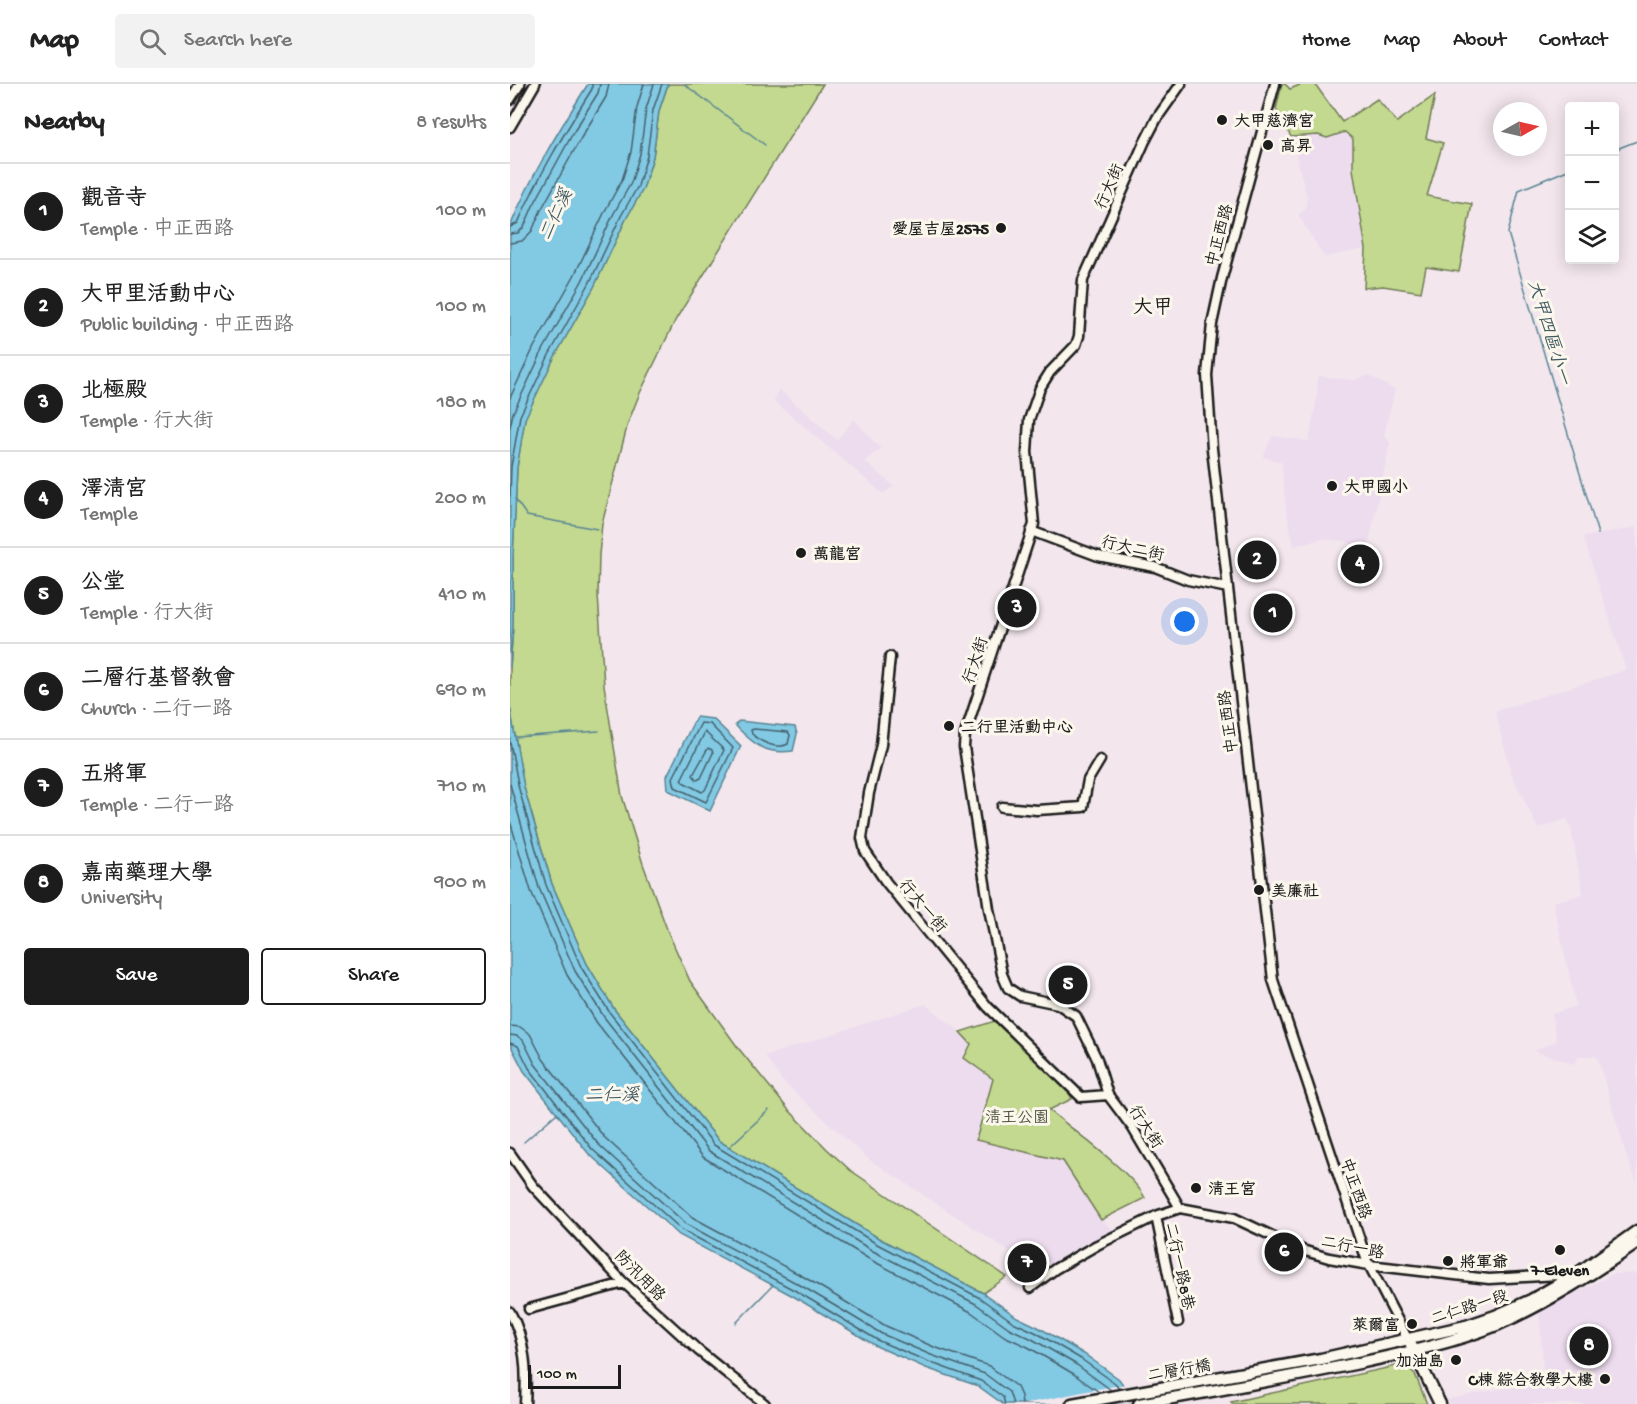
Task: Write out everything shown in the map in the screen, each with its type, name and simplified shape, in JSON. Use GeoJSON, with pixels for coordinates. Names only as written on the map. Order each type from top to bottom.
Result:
{"type":"FeatureCollection","features":[{"type":"Feature","properties":{"kind":"main road","name":"二仁路一段"},"geometry":{"type":"LineString","coordinates":[[1294,1376],[1411,1344],[1496,1316],[1578,1274],[1637,1232]]}},
{"type":"Feature","properties":{"kind":"main road","name":"二仁路一段"},"geometry":{"type":"LineString","coordinates":[[1292,1364],[1469,1335],[1545,1302],[1637,1244]]}},
{"type":"Feature","properties":{"kind":"main road"},"geometry":{"type":"LineString","coordinates":[[1411,1344],[1440,1404]]}},
{"type":"Feature","properties":{"kind":"main road","name":"二層行橋"},"geometry":{"type":"LineString","coordinates":[[1072,1404],[1292,1364]]}},
{"type":"Feature","properties":{"kind":"main road","name":"二層行橋"},"geometry":{"type":"LineString","coordinates":[[1139,1404],[1294,1376]]}},
{"type":"Feature","properties":{"kind":"street"},"geometry":{"type":"LineString","coordinates":[[510,100],[520,84]]}},
{"type":"Feature","properties":{"kind":"street"},"geometry":{"type":"LineString","coordinates":[[510,127],[535,84]]}},
{"type":"Feature","properties":{"kind":"street","name":"行大街"},"geometry":{"type":"LineString","coordinates":[[1180,1208],[1132,1127],[1108,1095],[1097,1059],[1076,1016],[1058,1004],[1020,996],[1008,988],[1002,974],[993,932],[964,747],[965,734],[1032,531],[1034,514],[1027,452],[1029,420],[1040,388],[1050,372],[1076,345],[1079,336],[1083,280],[1150,130],[1181,84]]}},
{"type":"Feature","properties":{"kind":"street","name":"中正西路"},"geometry":{"type":"LineString","coordinates":[[1275,84],[1218,294],[1207,375],[1228,588],[1273,980],[1369,1266],[1411,1344]]}},
{"type":"Feature","properties":{"kind":"street","name":"行大二街"},"geometry":{"type":"LineString","coordinates":[[1032,531],[1098,555],[1155,567],[1188,580],[1228,588]]}},
{"type":"Feature","properties":{"kind":"street","name":"行大一街"},"geometry":{"type":"LineString","coordinates":[[890,657],[881,746],[870,788],[862,838],[865,852],[886,882],[988,1007],[1081,1097],[1108,1095]]}},
{"type":"Feature","properties":{"kind":"street"},"geometry":{"type":"LineString","coordinates":[[1002,807],[1037,810],[1083,807],[1088,780],[1100,760]]}},
{"type":"Feature","properties":{"kind":"street","name":"防汛用路"},"geometry":{"type":"LineString","coordinates":[[510,1154],[533,1186],[624,1283],[699,1351],[765,1404]]}},
{"type":"Feature","properties":{"kind":"street","name":"二行一路"},"geometry":{"type":"LineString","coordinates":[[1030,1288],[1055,1269],[1089,1249],[1156,1216],[1180,1208],[1234,1218],[1302,1250],[1369,1266],[1489,1279],[1591,1274]]}},
{"type":"Feature","properties":{"kind":"street","name":"二行一路8巷"},"geometry":{"type":"LineString","coordinates":[[1156,1216],[1178,1322]]}},
{"type":"Feature","properties":{"kind":"street"},"geometry":{"type":"LineString","coordinates":[[529,1309],[624,1283]]}},
{"type":"Feature","properties":{"kind":"street"},"geometry":{"type":"LineString","coordinates":[[510,1312],[524,1353],[525,1404]]}},
{"type":"Feature","properties":{"kind":"shaded area"},"geometry":{"type":"Polygon","coordinates":[[[1346,131],[1353,139],[1353,170],[1366,249],[1324,257],[1298,215],[1305,210],[1307,197],[1291,137],[1318,135],[1327,138],[1346,131]]]}},
{"type":"Feature","properties":{"kind":"shaded area","name":"大甲國小"},"geometry":{"type":"Polygon","coordinates":[[[1368,375],[1395,390],[1384,435],[1390,443],[1367,553],[1364,548],[1344,541],[1323,539],[1294,546],[1286,510],[1281,462],[1263,457],[1272,436],[1309,441],[1318,376],[1353,380],[1368,375]]]}},
{"type":"Feature","properties":{"kind":"shaded area"},"geometry":{"type":"Polygon","coordinates":[[[779,389],[837,440],[854,419],[881,449],[864,461],[894,486],[883,494],[774,401],[779,389]]]}},
{"type":"Feature","properties":{"kind":"shaded area"},"geometry":{"type":"Polygon","coordinates":[[[1637,527],[1637,1182],[1627,1158],[1597,1056],[1580,1056],[1574,1064],[1534,1051],[1556,1041],[1552,1014],[1576,1006],[1553,902],[1583,894],[1571,829],[1567,819],[1538,829],[1511,773],[1495,711],[1626,670],[1583,537],[1637,527]]]}},
{"type":"Feature","properties":{"kind":"shaded area"},"geometry":{"type":"Polygon","coordinates":[[[925,1004],[955,1027],[971,1043],[964,1058],[993,1079],[977,1140],[1063,1161],[1101,1220],[1119,1234],[1055,1269],[1038,1253],[1021,1259],[867,1158],[782,1081],[765,1056],[925,1004]]]}},
{"type":"Feature","properties":{"kind":"shaded area"},"geometry":{"type":"Polygon","coordinates":[[[1637,1273],[1637,1404],[1450,1404],[1448,1399],[1544,1380],[1539,1311],[1613,1274],[1637,1273]]]}},
{"type":"Feature","properties":{"kind":"green space"},"geometry":{"type":"Polygon","coordinates":[[[668,84],[823,84],[676,319],[628,423],[602,524],[598,595],[604,685],[622,796],[643,864],[668,932],[690,981],[739,1049],[787,1108],[850,1170],[1007,1277],[983,1293],[880,1239],[719,1141],[614,1009],[587,964],[552,884],[524,788],[510,707],[510,668],[517,468],[525,418],[643,189],[653,157],[659,111],[668,84]]]}},
{"type":"Feature","properties":{"kind":"green space"},"geometry":{"type":"Polygon","coordinates":[[[1282,84],[1290,89],[1302,84],[1315,84],[1342,122],[1377,99],[1397,122],[1435,95],[1426,138],[1443,143],[1427,196],[1472,204],[1459,272],[1426,267],[1421,292],[1383,286],[1364,288],[1366,249],[1353,169],[1353,139],[1345,132],[1327,138],[1318,135],[1291,137],[1276,109],[1282,84]]]}},
{"type":"Feature","properties":{"kind":"green space","name":"清王公園"},"geometry":{"type":"Polygon","coordinates":[[[1001,1019],[1063,1080],[1072,1099],[1049,1110],[1116,1165],[1139,1188],[1145,1198],[1101,1220],[1063,1161],[976,1140],[993,1079],[964,1058],[971,1044],[960,1032],[1001,1019]]]}},
{"type":"Feature","properties":{"kind":"green space"},"geometry":{"type":"Polygon","coordinates":[[[1405,1364],[1415,1374],[1427,1404],[1233,1404],[1231,1402],[1405,1364]]]}},
{"type":"Feature","properties":{"kind":"water","name":"二仁溪"},"geometry":{"type":"Polygon","coordinates":[[[588,84],[668,84],[659,111],[653,157],[643,189],[594,287],[554,358],[525,419],[517,468],[510,668],[510,227],[536,172],[588,84]]]}},
{"type":"Feature","properties":{"kind":"water","name":"二仁溪"},"geometry":{"type":"Polygon","coordinates":[[[510,707],[524,787],[552,884],[587,964],[614,1009],[719,1141],[880,1239],[983,1293],[1017,1317],[1084,1354],[1119,1379],[1137,1404],[1003,1404],[978,1386],[926,1368],[876,1346],[793,1296],[679,1235],[588,1153],[524,1071],[510,1044],[510,707]]]}},
{"type":"Feature","properties":{"kind":"water"},"geometry":{"type":"Polygon","coordinates":[[[696,717],[713,719],[741,746],[710,811],[668,790],[667,776],[696,717]]]}},
{"type":"Feature","properties":{"kind":"water"},"geometry":{"type":"Polygon","coordinates":[[[739,721],[795,727],[797,734],[793,751],[783,752],[760,747],[735,725],[739,721]]]}},
{"type":"Feature","properties":{"kind":"pier"},"geometry":{"type":"Polygon","coordinates":[[[1126,1384],[1140,1404],[1024,1404],[1092,1390],[1126,1384]]]}},
{"type":"Feature","properties":{"kind":"waterway"},"geometry":{"type":"LineString","coordinates":[[684,84],[765,145]]}},
{"type":"Feature","properties":{"kind":"waterway","name":"大甲四區小一"},"geometry":{"type":"LineString","coordinates":[[1619,148],[1637,141]]}},
{"type":"Feature","properties":{"kind":"waterway","name":"大甲四區小一"},"geometry":{"type":"LineString","coordinates":[[1565,171],[1519,190],[1508,233],[1598,534]]}},
{"type":"Feature","properties":{"kind":"waterway"},"geometry":{"type":"LineString","coordinates":[[515,499],[527,516],[597,529]]}},
{"type":"Feature","properties":{"kind":"waterway"},"geometry":{"type":"LineString","coordinates":[[516,737],[599,731]]}},
{"type":"Feature","properties":{"kind":"waterway"},"geometry":{"type":"LineString","coordinates":[[728,1148],[769,1110]]}},
{"type":"Feature","properties":{"kind":"waterway"},"geometry":{"type":"LineString","coordinates":[[524,1142],[557,1113]]}},
{"type":"Feature","properties":{"kind":"waterway"},"geometry":{"type":"LineString","coordinates":[[736,1323],[773,1285]]}},
{"type":"Feature","properties":{"kind":"place","name":"大甲慈濟宮"},"geometry":{"type":"Point","coordinates":[1222,120]}},
{"type":"Feature","properties":{"kind":"place","name":"高昇"},"geometry":{"type":"Point","coordinates":[1268,145]}},
{"type":"Feature","properties":{"kind":"place","name":"愛屋吉屋2575"},"geometry":{"type":"Point","coordinates":[1001,228]}},
{"type":"Feature","properties":{"kind":"place","name":"大甲國小"},"geometry":{"type":"Point","coordinates":[1332,486]}},
{"type":"Feature","properties":{"kind":"place","name":"萬龍宮"},"geometry":{"type":"Point","coordinates":[801,553]}},
{"type":"Feature","properties":{"kind":"place","name":"大甲里活動中心"},"geometry":{"type":"Point","coordinates":[1257,560]}},
{"type":"Feature","properties":{"kind":"place","name":"澤清宮"},"geometry":{"type":"Point","coordinates":[1360,564]}},
{"type":"Feature","properties":{"kind":"place","name":"北極殿"},"geometry":{"type":"Point","coordinates":[1017,608]}},
{"type":"Feature","properties":{"kind":"place","name":"觀音寺"},"geometry":{"type":"Point","coordinates":[1273,613]}},
{"type":"Feature","properties":{"kind":"place","name":"二行里活動中心"},"geometry":{"type":"Point","coordinates":[949,726]}},
{"type":"Feature","properties":{"kind":"place","name":"美廉社"},"geometry":{"type":"Point","coordinates":[1259,890]}},
{"type":"Feature","properties":{"kind":"place","name":"公堂"},"geometry":{"type":"Point","coordinates":[1068,985]}},
{"type":"Feature","properties":{"kind":"place","name":"清王宮"},"geometry":{"type":"Point","coordinates":[1196,1188]}},
{"type":"Feature","properties":{"kind":"place","name":"7-Eleven"},"geometry":{"type":"Point","coordinates":[1560,1250]}},
{"type":"Feature","properties":{"kind":"place","name":"二層行基督教會"},"geometry":{"type":"Point","coordinates":[1284,1252]}},
{"type":"Feature","properties":{"kind":"place","name":"將軍爺"},"geometry":{"type":"Point","coordinates":[1448,1261]}},
{"type":"Feature","properties":{"kind":"place","name":"五將軍"},"geometry":{"type":"Point","coordinates":[1027,1263]}},
{"type":"Feature","properties":{"kind":"place","name":"萊爾富"},"geometry":{"type":"Point","coordinates":[1412,1324]}},
{"type":"Feature","properties":{"kind":"place","name":"嘉南藥理大學"},"geometry":{"type":"Point","coordinates":[1589,1346]}},
{"type":"Feature","properties":{"kind":"place","name":"加油島"},"geometry":{"type":"Point","coordinates":[1456,1360]}},
{"type":"Feature","properties":{"kind":"place","name":"C棟 綜合教學大樓"},"geometry":{"type":"Point","coordinates":[1605,1379]}},
{"type":"Feature","properties":{"kind":"district","name":"大甲"},"geometry":{"type":"Point","coordinates":[1153,306]}}]}
